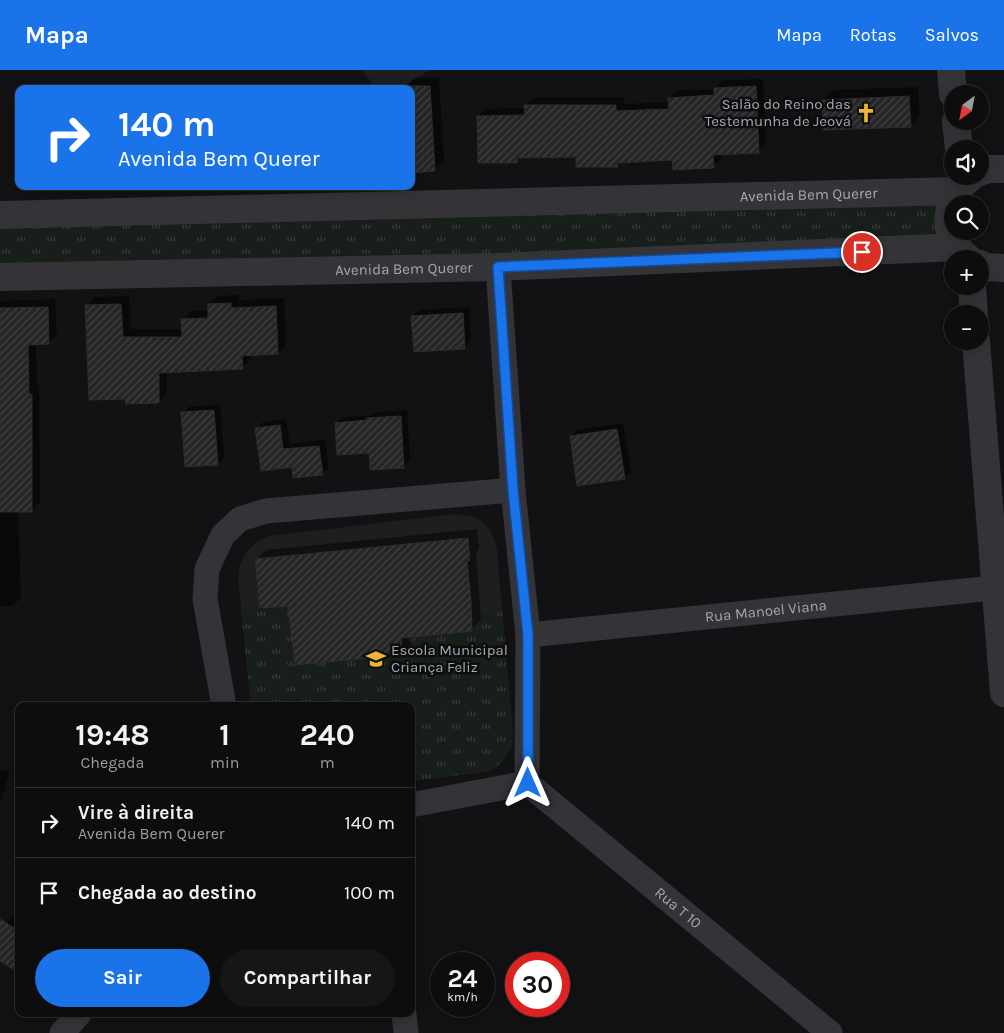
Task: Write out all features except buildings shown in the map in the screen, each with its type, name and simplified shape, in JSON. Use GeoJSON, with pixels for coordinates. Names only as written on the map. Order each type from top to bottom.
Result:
{"type":"FeatureCollection","features":[{"type":"Feature","properties":{"kind":"street"},"geometry":{"type":"LineString","coordinates":[[951,70],[952,85]]}},
{"type":"Feature","properties":{"kind":"street","name":"Avenida Bem Querer"},"geometry":{"type":"LineString","coordinates":[[989,169],[1004,169]]}},
{"type":"Feature","properties":{"kind":"street","name":"Avenida Bem Querer"},"geometry":{"type":"LineString","coordinates":[[0,214],[944,181]]}},
{"type":"Feature","properties":{"kind":"street"},"geometry":{"type":"LineString","coordinates":[[961,250],[950,232],[948,215],[953,198],[962,185]]}},
{"type":"Feature","properties":{"kind":"street","name":"Avenida Bem Querer"},"geometry":{"type":"LineString","coordinates":[[0,277],[498,267],[944,254]]}},
{"type":"Feature","properties":{"kind":"street"},"geometry":{"type":"LineString","coordinates":[[415,804],[528,783],[528,635],[513,490],[498,267]]}},
{"type":"Feature","properties":{"kind":"street"},"geometry":{"type":"LineString","coordinates":[[989,267],[1004,268]]}},
{"type":"Feature","properties":{"kind":"street"},"geometry":{"type":"LineString","coordinates":[[977,350],[999,587],[1004,693]]}},
{"type":"Feature","properties":{"kind":"street"},"geometry":{"type":"LineString","coordinates":[[223,702],[205,600],[208,569],[223,534],[240,518],[266,511],[513,490]]}},
{"type":"Feature","properties":{"kind":"street","name":"Rua Manoel Viana"},"geometry":{"type":"LineString","coordinates":[[528,635],[999,587]]}},
{"type":"Feature","properties":{"kind":"street","name":"Rua T 10"},"geometry":{"type":"LineString","coordinates":[[528,783],[830,1033]]}},
{"type":"Feature","properties":{"kind":"street"},"geometry":{"type":"LineString","coordinates":[[62,1033],[76,1017]]}},
{"type":"Feature","properties":{"kind":"street"},"geometry":{"type":"LineString","coordinates":[[404,1017],[406,1033]]}},
{"type":"Feature","properties":{"kind":"shaded area"},"geometry":{"type":"Polygon","coordinates":[[[362,70],[430,70],[406,85],[373,85],[362,70]]]}},
{"type":"Feature","properties":{"kind":"shaded area","name":"Escola Municipal Criança Feliz"},"geometry":{"type":"Polygon","coordinates":[[[455,514],[474,517],[486,524],[493,536],[497,550],[513,735],[512,746],[502,763],[496,768],[485,772],[415,781],[415,702],[251,702],[238,577],[240,565],[245,554],[255,543],[269,536],[455,514]]]}},
{"type":"Feature","properties":{"kind":"green space"},"geometry":{"type":"Polygon","coordinates":[[[938,193],[938,244],[0,266],[0,223],[938,193]]]}},
{"type":"Feature","properties":{"kind":"green space"},"geometry":{"type":"Polygon","coordinates":[[[288,606],[295,665],[405,655],[404,639],[479,631],[478,615],[502,612],[513,735],[508,753],[497,766],[485,772],[415,781],[415,702],[251,702],[241,611],[288,606]]]}},
{"type":"Feature","properties":{"kind":"place","name":"Salão do Reino das Testemunha de Jeová"},"geometry":{"type":"Point","coordinates":[866,113]}},
{"type":"Feature","properties":{"kind":"place","name":"Escola Municipal Criança Feliz"},"geometry":{"type":"Point","coordinates":[376,659]}},
{"type":"Feature","properties":{"kind":"route"},"geometry":{"type":"LineString","coordinates":[[528,783],[528,635],[513,490],[498,267],[862,252]]}}]}
